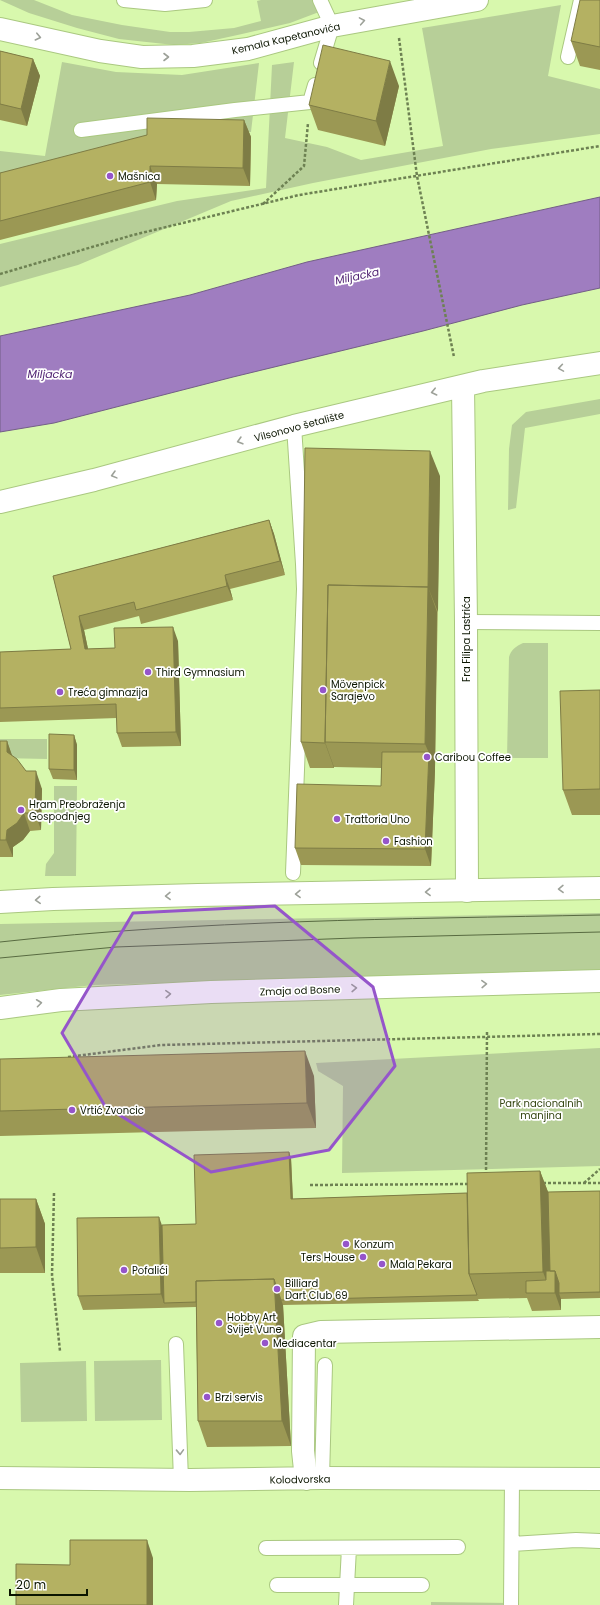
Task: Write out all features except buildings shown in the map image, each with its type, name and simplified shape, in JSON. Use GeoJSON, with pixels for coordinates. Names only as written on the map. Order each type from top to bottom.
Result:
{"type":"FeatureCollection","features":[{"type":"Feature","properties":{"kind":"street","name":"Kemala Kapetanovića"},"geometry":{"type":"LineString","coordinates":[[0,29],[100,51],[142,57],[193,56],[248,49],[332,26],[477,0]]}},
{"type":"Feature","properties":{"kind":"street","name":"Vilsonovo šetalište"},"geometry":{"type":"LineString","coordinates":[[0,502],[94,480],[294,426],[483,381],[600,363]]}},
{"type":"Feature","properties":{"kind":"street","name":"Fra Filipa Lastrića"},"geometry":{"type":"LineString","coordinates":[[463,386],[466,622],[466,891]]}},
{"type":"Feature","properties":{"kind":"street"},"geometry":{"type":"LineString","coordinates":[[0,902],[198,895],[600,888]]}},
{"type":"Feature","properties":{"kind":"street","name":"Zmaja od Bosne"},"geometry":{"type":"LineString","coordinates":[[0,1008],[61,1000],[210,992],[600,981]]}},
{"type":"Feature","properties":{"kind":"street"},"geometry":{"type":"LineString","coordinates":[[314,1478],[303,1451],[304,1336],[321,1332],[600,1327]]}},
{"type":"Feature","properties":{"kind":"street","name":"Kolodvorska"},"geometry":{"type":"LineString","coordinates":[[0,1478],[181,1480],[314,1478],[600,1479]]}},
{"type":"Feature","properties":{"kind":"lane"},"geometry":{"type":"LineString","coordinates":[[124,0],[165,4],[205,0]]}},
{"type":"Feature","properties":{"kind":"lane"},"geometry":{"type":"LineString","coordinates":[[81,130],[310,102],[332,26],[320,0]]}},
{"type":"Feature","properties":{"kind":"lane"},"geometry":{"type":"LineString","coordinates":[[568,57],[581,0]]}},
{"type":"Feature","properties":{"kind":"lane"},"geometry":{"type":"LineString","coordinates":[[293,872],[304,589],[294,426]]}},
{"type":"Feature","properties":{"kind":"lane"},"geometry":{"type":"LineString","coordinates":[[466,622],[600,623]]}},
{"type":"Feature","properties":{"kind":"lane"},"geometry":{"type":"LineString","coordinates":[[176,1344],[181,1480]]}},
{"type":"Feature","properties":{"kind":"lane"},"geometry":{"type":"LineString","coordinates":[[314,1478],[325,1365]]}},
{"type":"Feature","properties":{"kind":"lane"},"geometry":{"type":"LineString","coordinates":[[511,1605],[512,1479]]}},
{"type":"Feature","properties":{"kind":"lane"},"geometry":{"type":"LineString","coordinates":[[512,1544],[576,1540],[600,1541]]}},
{"type":"Feature","properties":{"kind":"lane"},"geometry":{"type":"LineString","coordinates":[[266,1548],[458,1547]]}},
{"type":"Feature","properties":{"kind":"lane"},"geometry":{"type":"LineString","coordinates":[[346,1605],[349,1548]]}},
{"type":"Feature","properties":{"kind":"lane"},"geometry":{"type":"LineString","coordinates":[[277,1585],[422,1585]]}},
{"type":"Feature","properties":{"kind":"path"},"geometry":{"type":"LineString","coordinates":[[396,15],[416,176],[454,357]]}},
{"type":"Feature","properties":{"kind":"path"},"geometry":{"type":"LineString","coordinates":[[263,204],[304,166],[310,102]]}},
{"type":"Feature","properties":{"kind":"path"},"geometry":{"type":"LineString","coordinates":[[0,274],[133,235],[299,195],[600,146]]}},
{"type":"Feature","properties":{"kind":"path"},"geometry":{"type":"LineString","coordinates":[[486,1176],[487,1032]]}},
{"type":"Feature","properties":{"kind":"path"},"geometry":{"type":"LineString","coordinates":[[62,1058],[161,1044],[600,1034]]}},
{"type":"Feature","properties":{"kind":"path"},"geometry":{"type":"LineString","coordinates":[[583,1183],[600,1169]]}},
{"type":"Feature","properties":{"kind":"path"},"geometry":{"type":"LineString","coordinates":[[538,1183],[600,1183]]}},
{"type":"Feature","properties":{"kind":"path"},"geometry":{"type":"LineString","coordinates":[[310,1185],[478,1184]]}},
{"type":"Feature","properties":{"kind":"path"},"geometry":{"type":"LineString","coordinates":[[54,1193],[52,1275],[60,1351]]}},
{"type":"Feature","properties":{"kind":"highlighted area"},"geometry":{"type":"Polygon","coordinates":[[[275,906],[373,987],[395,1066],[329,1150],[211,1172],[105,1106],[62,1033],[133,913],[275,906]]]}},
{"type":"Feature","properties":{"kind":"green space"},"geometry":{"type":"Polygon","coordinates":[[[0,0],[34,0],[72,15],[122,25],[170,32],[234,28],[261,21],[257,1],[261,0],[314,0],[319,12],[290,23],[242,34],[201,43],[174,45],[119,39],[29,13],[0,0]]]}},
{"type":"Feature","properties":{"kind":"green space"},"geometry":{"type":"Polygon","coordinates":[[[561,5],[548,76],[600,89],[600,134],[491,149],[313,183],[231,201],[78,265],[0,287],[0,244],[177,201],[266,188],[272,65],[294,62],[285,138],[327,147],[361,160],[443,146],[422,28],[561,5]]]}},
{"type":"Feature","properties":{"kind":"green space"},"geometry":{"type":"Polygon","coordinates":[[[62,62],[116,72],[182,75],[259,63],[251,132],[150,130],[148,148],[0,185],[0,151],[45,156],[62,62]]]}},
{"type":"Feature","properties":{"kind":"green space"},"geometry":{"type":"Polygon","coordinates":[[[600,399],[600,414],[525,428],[516,508],[508,510],[509,449],[512,425],[526,412],[600,399]]]}},
{"type":"Feature","properties":{"kind":"green space"},"geometry":{"type":"Polygon","coordinates":[[[523,643],[548,643],[548,758],[507,758],[509,657],[514,648],[523,643]]]}},
{"type":"Feature","properties":{"kind":"green space"},"geometry":{"type":"Polygon","coordinates":[[[0,739],[47,739],[47,759],[0,758],[0,739]]]}},
{"type":"Feature","properties":{"kind":"green space"},"geometry":{"type":"Polygon","coordinates":[[[54,786],[77,786],[76,876],[45,876],[46,864],[54,853],[54,786]]]}},
{"type":"Feature","properties":{"kind":"green space"},"geometry":{"type":"Polygon","coordinates":[[[600,913],[600,970],[94,985],[0,995],[0,924],[600,913]]]}},
{"type":"Feature","properties":{"kind":"green space","name":"Park nacionalnih manjina"},"geometry":{"type":"Polygon","coordinates":[[[600,1048],[600,1166],[342,1173],[343,1086],[318,1071],[316,1063],[600,1048]]]}},
{"type":"Feature","properties":{"kind":"green space"},"geometry":{"type":"Polygon","coordinates":[[[161,1360],[162,1420],[95,1421],[94,1361],[161,1360]]]}},
{"type":"Feature","properties":{"kind":"green space"},"geometry":{"type":"Polygon","coordinates":[[[86,1361],[87,1421],[21,1422],[20,1363],[86,1361]]]}},
{"type":"Feature","properties":{"kind":"green space"},"geometry":{"type":"Polygon","coordinates":[[[431,1602],[511,1603],[511,1605],[431,1605],[431,1602]]]}},
{"type":"Feature","properties":{"kind":"water","name":"Miljacka"},"geometry":{"type":"Polygon","coordinates":[[[600,197],[600,288],[522,305],[54,423],[0,432],[0,336],[190,295],[307,262],[600,197]]]}},
{"type":"Feature","properties":{"kind":"tram line"},"geometry":{"type":"LineString","coordinates":[[0,942],[150,929],[225,925],[600,915]]}},
{"type":"Feature","properties":{"kind":"tram line"},"geometry":{"type":"LineString","coordinates":[[0,958],[116,947],[354,938],[600,932]]}},
{"type":"Feature","properties":{"kind":"place","name":"Mašnica"},"geometry":{"type":"Point","coordinates":[110,176]}},
{"type":"Feature","properties":{"kind":"place","name":"Third Gymnasium"},"geometry":{"type":"Point","coordinates":[148,672]}},
{"type":"Feature","properties":{"kind":"place","name":"Mövenpick Sarajevo"},"geometry":{"type":"Point","coordinates":[323,690]}},
{"type":"Feature","properties":{"kind":"place","name":"Treća gimnazija"},"geometry":{"type":"Point","coordinates":[60,692]}},
{"type":"Feature","properties":{"kind":"place","name":"Caribou Coffee"},"geometry":{"type":"Point","coordinates":[427,757]}},
{"type":"Feature","properties":{"kind":"place","name":"Hram Preobraženja Gospodnjeg"},"geometry":{"type":"Point","coordinates":[21,810]}},
{"type":"Feature","properties":{"kind":"place","name":"Trattoria Uno"},"geometry":{"type":"Point","coordinates":[337,819]}},
{"type":"Feature","properties":{"kind":"place","name":"Fashion"},"geometry":{"type":"Point","coordinates":[386,841]}},
{"type":"Feature","properties":{"kind":"place","name":"Vrtić Zvoncic"},"geometry":{"type":"Point","coordinates":[72,1110]}},
{"type":"Feature","properties":{"kind":"place","name":"Konzum"},"geometry":{"type":"Point","coordinates":[346,1244]}},
{"type":"Feature","properties":{"kind":"place","name":"Ters House"},"geometry":{"type":"Point","coordinates":[363,1257]}},
{"type":"Feature","properties":{"kind":"place","name":"Mala Pekara"},"geometry":{"type":"Point","coordinates":[382,1264]}},
{"type":"Feature","properties":{"kind":"place","name":"Pofalići"},"geometry":{"type":"Point","coordinates":[124,1270]}},
{"type":"Feature","properties":{"kind":"place","name":"Billiard Dart Club 69"},"geometry":{"type":"Point","coordinates":[277,1289]}},
{"type":"Feature","properties":{"kind":"place","name":"Hobby Art Svijet Vune"},"geometry":{"type":"Point","coordinates":[219,1323]}},
{"type":"Feature","properties":{"kind":"place","name":"Mediacentar"},"geometry":{"type":"Point","coordinates":[265,1343]}},
{"type":"Feature","properties":{"kind":"place","name":"Brzi servis"},"geometry":{"type":"Point","coordinates":[207,1397]}}]}
